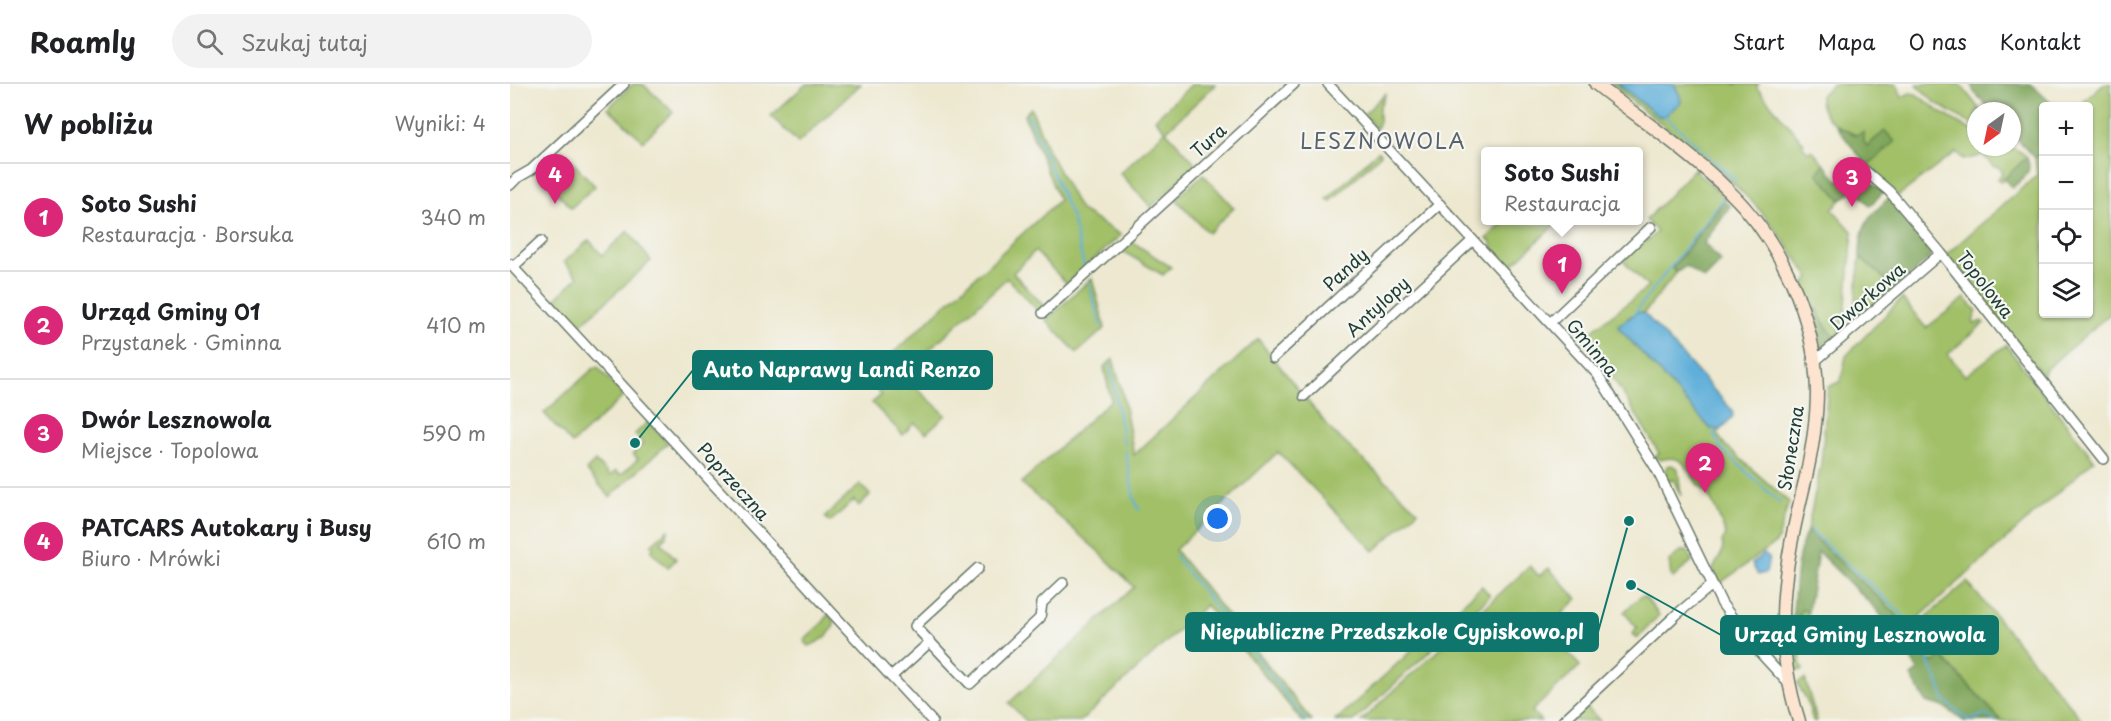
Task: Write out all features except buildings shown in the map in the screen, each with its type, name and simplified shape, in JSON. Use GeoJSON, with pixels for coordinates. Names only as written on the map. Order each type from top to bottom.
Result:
{"type":"FeatureCollection","features":[{"type":"Feature","properties":{"kind":"main road","name":"Słoneczna"},"geometry":{"type":"LineString","coordinates":[[1596,84],[1709,172],[1740,201],[1774,248],[1797,296],[1814,362],[1817,391],[1810,460],[1786,564],[1782,628],[1789,684],[1799,721]]}},
{"type":"Feature","properties":{"kind":"street"},"geometry":{"type":"LineString","coordinates":[[512,181],[531,170],[624,84]]}},
{"type":"Feature","properties":{"kind":"street","name":"Tura"},"geometry":{"type":"LineString","coordinates":[[1043,313],[1294,84]]}},
{"type":"Feature","properties":{"kind":"street","name":"Gminna"},"geometry":{"type":"LineString","coordinates":[[1328,84],[1598,375],[1661,479],[1722,604],[1789,684]]}},
{"type":"Feature","properties":{"kind":"street","name":"Topolowa"},"geometry":{"type":"LineString","coordinates":[[1857,164],[1889,191],[1941,253],[2104,459]]}},
{"type":"Feature","properties":{"kind":"street","name":"Pandy"},"geometry":{"type":"LineString","coordinates":[[1273,358],[1440,204]]}},
{"type":"Feature","properties":{"kind":"street"},"geometry":{"type":"LineString","coordinates":[[1551,322],[1651,227]]}},
{"type":"Feature","properties":{"kind":"street","name":"Antylopy"},"geometry":{"type":"LineString","coordinates":[[1304,396],[1473,240]]}},
{"type":"Feature","properties":{"kind":"street"},"geometry":{"type":"LineString","coordinates":[[512,266],[541,241]]}},
{"type":"Feature","properties":{"kind":"street","name":"Dworkowa"},"geometry":{"type":"LineString","coordinates":[[1814,362],[1941,253]]}},
{"type":"Feature","properties":{"kind":"street","name":"Poprzeczna"},"geometry":{"type":"LineString","coordinates":[[512,266],[932,721]]}},
{"type":"Feature","properties":{"kind":"street"},"geometry":{"type":"LineString","coordinates":[[978,568],[915,626],[970,684],[1040,618],[1042,603],[1063,583]]}},
{"type":"Feature","properties":{"kind":"street"},"geometry":{"type":"LineString","coordinates":[[1563,721],[1676,615],[1712,585]]}},
{"type":"Feature","properties":{"kind":"street"},"geometry":{"type":"LineString","coordinates":[[1782,628],[1758,648],[1773,657],[1784,654]]}},
{"type":"Feature","properties":{"kind":"street"},"geometry":{"type":"LineString","coordinates":[[891,677],[930,642]]}},
{"type":"Feature","properties":{"kind":"green space"},"geometry":{"type":"Polygon","coordinates":[[[633,84],[643,84],[673,112],[643,141],[608,108],[633,84]]]}},
{"type":"Feature","properties":{"kind":"green space"},"geometry":{"type":"Polygon","coordinates":[[[806,84],[861,84],[798,143],[771,116],[806,84]]]}},
{"type":"Feature","properties":{"kind":"green space"},"geometry":{"type":"Polygon","coordinates":[[[1192,84],[1216,84],[1166,131],[1197,165],[1151,207],[1120,173],[1165,131],[1155,119],[1192,84]]]}},
{"type":"Feature","properties":{"kind":"green space"},"geometry":{"type":"Polygon","coordinates":[[[1610,84],[1617,84],[1658,116],[1663,117],[1681,102],[1674,84],[1759,84],[1756,87],[1804,143],[1802,145],[1808,152],[1812,150],[1824,164],[1818,173],[1841,200],[1832,209],[1853,232],[1845,314],[1837,340],[1822,321],[1818,310],[1814,308],[1804,284],[1810,278],[1759,210],[1701,155],[1610,84]]]}},
{"type":"Feature","properties":{"kind":"green space"},"geometry":{"type":"Polygon","coordinates":[[[1833,84],[1897,84],[1902,97],[1910,93],[1916,94],[1967,128],[1967,156],[1979,156],[1964,160],[1956,152],[1898,196],[1867,166],[1895,142],[1885,131],[1867,146],[1830,120],[1821,106],[1820,96],[1833,84]]]}},
{"type":"Feature","properties":{"kind":"green space"},"geometry":{"type":"Polygon","coordinates":[[[1916,84],[1960,84],[1974,102],[1967,102],[1967,122],[1934,102],[1916,84]]]}},
{"type":"Feature","properties":{"kind":"green space"},"geometry":{"type":"Polygon","coordinates":[[[1971,84],[2031,84],[2050,102],[2039,102],[2039,154],[2035,158],[2021,143],[2021,102],[1983,102],[1974,92],[1971,84]]]}},
{"type":"Feature","properties":{"kind":"green space"},"geometry":{"type":"Polygon","coordinates":[[[2103,84],[2111,84],[2111,313],[2046,369],[2043,376],[1947,254],[2037,175],[2035,158],[2039,154],[2039,318],[2093,318],[2093,102],[2083,102],[2103,84]]]}},
{"type":"Feature","properties":{"kind":"green space"},"geometry":{"type":"Polygon","coordinates":[[[1386,93],[1379,108],[1379,124],[1376,129],[1364,114],[1386,93]]]}},
{"type":"Feature","properties":{"kind":"green space"},"geometry":{"type":"Polygon","coordinates":[[[1031,108],[1048,150],[1080,210],[1121,235],[1067,284],[1035,251],[1013,273],[1044,306],[1038,311],[1007,278],[902,375],[946,415],[926,433],[914,423],[903,435],[872,403],[881,395],[866,378],[1059,200],[1024,115],[1031,108]]]}},
{"type":"Feature","properties":{"kind":"green space"},"geometry":{"type":"Polygon","coordinates":[[[1836,126],[1856,135],[1864,132],[1864,142],[1867,146],[1885,131],[1895,142],[1867,166],[1836,126]]]}},
{"type":"Feature","properties":{"kind":"green space"},"geometry":{"type":"Polygon","coordinates":[[[562,151],[595,186],[571,208],[539,173],[562,151]]]}},
{"type":"Feature","properties":{"kind":"green space"},"geometry":{"type":"Polygon","coordinates":[[[1378,151],[1381,154],[1330,202],[1327,199],[1378,151]]]}},
{"type":"Feature","properties":{"kind":"green space"},"geometry":{"type":"Polygon","coordinates":[[[2021,152],[2027,157],[2001,182],[1998,179],[2003,172],[1998,167],[1994,167],[1984,156],[2021,156],[2021,152]]]}},
{"type":"Feature","properties":{"kind":"green space"},"geometry":{"type":"Polygon","coordinates":[[[2027,157],[2028,171],[2024,178],[2012,188],[2004,179],[2027,157]]]}},
{"type":"Feature","properties":{"kind":"green space"},"geometry":{"type":"Polygon","coordinates":[[[1824,164],[1838,181],[1854,168],[1883,192],[1870,206],[1855,189],[1841,200],[1817,173],[1824,164]]]}},
{"type":"Feature","properties":{"kind":"green space"},"geometry":{"type":"Polygon","coordinates":[[[1694,169],[1726,198],[1672,268],[1677,272],[1644,313],[1630,317],[1619,328],[1711,429],[1721,430],[1717,434],[1724,444],[1789,502],[1777,542],[1719,584],[1713,569],[1722,553],[1722,541],[1726,535],[1711,500],[1679,460],[1668,458],[1660,460],[1654,457],[1659,453],[1637,415],[1595,355],[1598,353],[1582,338],[1648,287],[1622,259],[1641,241],[1647,241],[1657,232],[1646,220],[1694,169]]]}},
{"type":"Feature","properties":{"kind":"green space"},"geometry":{"type":"Polygon","coordinates":[[[1203,174],[1234,208],[1208,233],[1176,199],[1203,174]]]}},
{"type":"Feature","properties":{"kind":"green space"},"geometry":{"type":"Polygon","coordinates":[[[1889,198],[1936,252],[1850,329],[1855,302],[1874,305],[1894,287],[1860,257],[1861,238],[1866,223],[1889,198]]]}},
{"type":"Feature","properties":{"kind":"green space"},"geometry":{"type":"Polygon","coordinates":[[[1724,201],[1730,206],[1704,243],[1721,262],[1704,279],[1686,266],[1677,272],[1672,269],[1724,201]]]}},
{"type":"Feature","properties":{"kind":"green space"},"geometry":{"type":"Polygon","coordinates":[[[1501,225],[1555,225],[1510,267],[1493,250],[1492,243],[1487,238],[1501,225]]]}},
{"type":"Feature","properties":{"kind":"green space"},"geometry":{"type":"Polygon","coordinates":[[[628,231],[651,261],[579,326],[554,300],[578,277],[564,262],[589,240],[602,255],[628,231]]]}},
{"type":"Feature","properties":{"kind":"green space"},"geometry":{"type":"Polygon","coordinates":[[[1131,241],[1171,267],[1163,275],[1124,252],[1119,253],[1131,241]]]}},
{"type":"Feature","properties":{"kind":"green space"},"geometry":{"type":"Polygon","coordinates":[[[1860,257],[1894,287],[1874,305],[1855,302],[1860,257]]]}},
{"type":"Feature","properties":{"kind":"green space"},"geometry":{"type":"Polygon","coordinates":[[[1092,278],[1105,328],[1077,353],[1046,320],[1092,278]]]}},
{"type":"Feature","properties":{"kind":"green space"},"geometry":{"type":"Polygon","coordinates":[[[1902,298],[1926,328],[1965,298],[1977,311],[1973,322],[1975,324],[1981,321],[1984,323],[1948,354],[1965,376],[2006,345],[2094,460],[1914,622],[1918,628],[1931,613],[1967,582],[2083,721],[2002,721],[1942,657],[1933,663],[1924,658],[1913,637],[1894,612],[1807,531],[1821,465],[1828,387],[1841,381],[1846,356],[1902,298]]]}},
{"type":"Feature","properties":{"kind":"green space"},"geometry":{"type":"Polygon","coordinates":[[[1814,308],[1818,310],[1822,321],[1837,340],[1822,350],[1814,308]]]}},
{"type":"Feature","properties":{"kind":"green space"},"geometry":{"type":"Polygon","coordinates":[[[1258,339],[1330,429],[1418,511],[1374,551],[1278,452],[1175,550],[1312,721],[1302,721],[1206,605],[1081,721],[1026,721],[1009,703],[1134,587],[1099,552],[1021,483],[1111,400],[1104,367],[1113,359],[1122,391],[1134,455],[1258,339]]]}},
{"type":"Feature","properties":{"kind":"green space"},"geometry":{"type":"Polygon","coordinates":[[[598,367],[624,396],[572,444],[544,413],[594,368],[598,367]]]}},
{"type":"Feature","properties":{"kind":"green space"},"geometry":{"type":"Polygon","coordinates":[[[648,422],[668,443],[610,497],[586,470],[595,461],[610,476],[616,471],[621,475],[638,459],[633,454],[643,443],[635,434],[648,422]]]}},
{"type":"Feature","properties":{"kind":"green space"},"geometry":{"type":"Polygon","coordinates":[[[1672,465],[1678,469],[1681,496],[1673,479],[1668,482],[1664,473],[1667,466],[1672,465]]]}},
{"type":"Feature","properties":{"kind":"green space"},"geometry":{"type":"Polygon","coordinates":[[[860,484],[870,495],[859,506],[854,500],[830,522],[825,517],[860,484]]]}},
{"type":"Feature","properties":{"kind":"green space"},"geometry":{"type":"Polygon","coordinates":[[[668,529],[667,535],[661,542],[676,559],[668,568],[651,551],[654,548],[651,545],[668,529]]]}},
{"type":"Feature","properties":{"kind":"green space"},"geometry":{"type":"Polygon","coordinates":[[[1807,531],[1894,612],[1913,637],[1924,658],[1933,663],[1942,657],[2002,721],[1964,721],[1944,707],[1926,702],[1911,676],[1918,671],[1899,638],[1876,609],[1818,552],[1808,611],[1801,610],[1798,621],[1792,621],[1800,551],[1807,531]]]}},
{"type":"Feature","properties":{"kind":"green space"},"geometry":{"type":"Polygon","coordinates":[[[1681,551],[1687,551],[1692,561],[1673,578],[1669,561],[1681,551]]]}},
{"type":"Feature","properties":{"kind":"green space"},"geometry":{"type":"Polygon","coordinates":[[[1530,566],[1539,576],[1549,568],[1577,599],[1547,629],[1580,666],[1532,711],[1541,721],[1361,721],[1530,566]]]}},
{"type":"Feature","properties":{"kind":"green space"},"geometry":{"type":"Polygon","coordinates":[[[1482,586],[1490,596],[1354,721],[1335,721],[1482,586]]]}},
{"type":"Feature","properties":{"kind":"green space"},"geometry":{"type":"Polygon","coordinates":[[[1641,596],[1645,597],[1659,615],[1637,639],[1633,634],[1637,628],[1624,612],[1641,596]]]}},
{"type":"Feature","properties":{"kind":"green space"},"geometry":{"type":"Polygon","coordinates":[[[1801,610],[1808,611],[1800,662],[1803,670],[1795,671],[1792,654],[1792,621],[1798,621],[1801,610]]]}},
{"type":"Feature","properties":{"kind":"green space"},"geometry":{"type":"Polygon","coordinates":[[[828,614],[835,622],[831,631],[822,640],[809,646],[804,641],[828,614]]]}},
{"type":"Feature","properties":{"kind":"green space"},"geometry":{"type":"Polygon","coordinates":[[[1805,679],[1817,721],[1813,721],[1807,701],[1797,683],[1805,679]]]}},
{"type":"Feature","properties":{"kind":"green space"},"geometry":{"type":"Polygon","coordinates":[[[1594,696],[1595,698],[1587,707],[1600,721],[1567,721],[1594,696]]]}},
{"type":"Feature","properties":{"kind":"water"},"geometry":{"type":"Polygon","coordinates":[[[1618,84],[1674,84],[1681,102],[1665,116],[1658,116],[1618,84]]]}},
{"type":"Feature","properties":{"kind":"water"},"geometry":{"type":"Polygon","coordinates":[[[1638,312],[1644,313],[1732,410],[1733,416],[1721,430],[1711,429],[1619,328],[1618,325],[1638,312]]]}},
{"type":"Feature","properties":{"kind":"water"},"geometry":{"type":"Polygon","coordinates":[[[1764,554],[1769,558],[1766,573],[1758,575],[1752,564],[1764,554]]]}},
{"type":"Feature","properties":{"kind":"waterway"},"geometry":{"type":"LineString","coordinates":[[1663,114],[1736,181]]}},
{"type":"Feature","properties":{"kind":"waterway"},"geometry":{"type":"LineString","coordinates":[[1028,115],[1072,218],[1084,266]]}},
{"type":"Feature","properties":{"kind":"waterway"},"geometry":{"type":"LineString","coordinates":[[1634,314],[1724,197]]}},
{"type":"Feature","properties":{"kind":"waterway"},"geometry":{"type":"LineString","coordinates":[[1088,281],[1101,326]]}},
{"type":"Feature","properties":{"kind":"waterway"},"geometry":{"type":"LineString","coordinates":[[1110,365],[1124,444]]}},
{"type":"Feature","properties":{"kind":"waterway"},"geometry":{"type":"LineString","coordinates":[[1715,430],[1714,435],[1721,448],[1780,503]]}},
{"type":"Feature","properties":{"kind":"waterway"},"geometry":{"type":"LineString","coordinates":[[1125,450],[1134,499],[1139,510]]}},
{"type":"Feature","properties":{"kind":"waterway"},"geometry":{"type":"LineString","coordinates":[[1809,529],[1899,611],[1910,626]]}},
{"type":"Feature","properties":{"kind":"waterway"},"geometry":{"type":"LineString","coordinates":[[1175,556],[1228,623]]}},
{"type":"Feature","properties":{"kind":"waterway"},"geometry":{"type":"LineString","coordinates":[[1234,629],[1306,721]]}},
{"type":"Feature","properties":{"kind":"waterway"},"geometry":{"type":"LineString","coordinates":[[1916,635],[1944,700],[1966,719],[1974,719],[1984,714],[1995,721]]}},
{"type":"Feature","properties":{"kind":"place","name":"PATCARS Autokary i Busy"},"geometry":{"type":"Point","coordinates":[555,204]}},
{"type":"Feature","properties":{"kind":"place","name":"Dwór Lesznowola"},"geometry":{"type":"Point","coordinates":[1852,207]}},
{"type":"Feature","properties":{"kind":"place","name":"Soto Sushi"},"geometry":{"type":"Point","coordinates":[1562,294]}},
{"type":"Feature","properties":{"kind":"place","name":"Auto Naprawy Landi Renzo"},"geometry":{"type":"Point","coordinates":[635,443]}},
{"type":"Feature","properties":{"kind":"place","name":"Urząd Gminy 01"},"geometry":{"type":"Point","coordinates":[1705,493]}},
{"type":"Feature","properties":{"kind":"place","name":"Niepubliczne Przedszkole Cypiskowo.pl"},"geometry":{"type":"Point","coordinates":[1629,521]}},
{"type":"Feature","properties":{"kind":"place","name":"Urząd Gminy Lesznowola"},"geometry":{"type":"Point","coordinates":[1631,585]}},
{"type":"Feature","properties":{"kind":"district","name":"LESZNOWOLA"},"geometry":{"type":"Point","coordinates":[1383,140]}}]}
